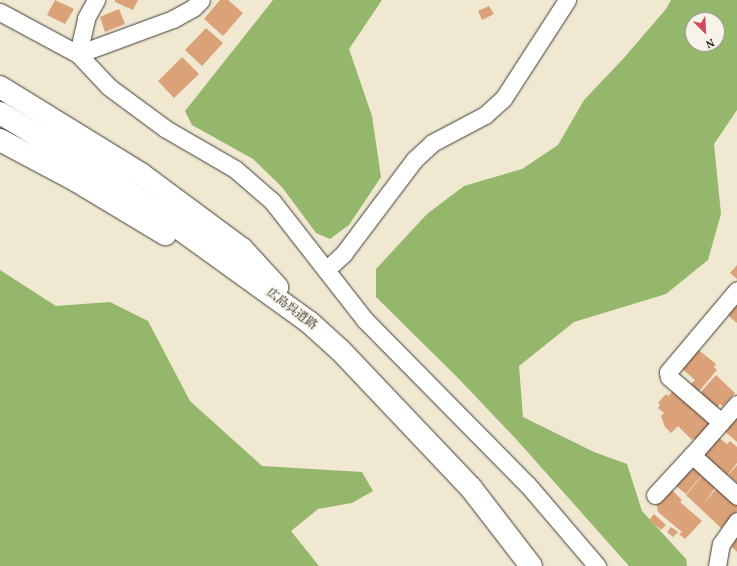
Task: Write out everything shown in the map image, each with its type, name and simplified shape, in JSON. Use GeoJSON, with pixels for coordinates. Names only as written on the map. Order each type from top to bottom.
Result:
{"type":"FeatureCollection","features":[{"type":"Feature","properties":{"kind":"highway"},"geometry":{"type":"LineString","coordinates":[[0,87],[141,174],[242,248],[309,322]]}},
{"type":"Feature","properties":{"kind":"highway","name":"広島呉道路"},"geometry":{"type":"LineString","coordinates":[[0,113],[112,180],[309,322],[341,351],[470,488],[531,566]]}},
{"type":"Feature","properties":{"kind":"highway"},"geometry":{"type":"LineString","coordinates":[[0,140],[77,180],[159,230],[341,351]]}},
{"type":"Feature","properties":{"kind":"street"},"geometry":{"type":"LineString","coordinates":[[78,54],[86,18],[96,0]]}},
{"type":"Feature","properties":{"kind":"street"},"geometry":{"type":"LineString","coordinates":[[78,54],[173,19],[193,8],[201,0]]}},
{"type":"Feature","properties":{"kind":"street"},"geometry":{"type":"LineString","coordinates":[[326,270],[344,253],[414,160],[432,143],[485,115],[503,99],[567,0]]}},
{"type":"Feature","properties":{"kind":"street"},"geometry":{"type":"LineString","coordinates":[[0,12],[78,54],[109,87],[166,129],[235,169],[272,201],[365,320],[527,484],[597,566]]}},
{"type":"Feature","properties":{"kind":"street"},"geometry":{"type":"LineString","coordinates":[[721,422],[668,377],[668,372],[737,290]]}},
{"type":"Feature","properties":{"kind":"street"},"geometry":{"type":"LineString","coordinates":[[655,495],[737,404]]}},
{"type":"Feature","properties":{"kind":"street"},"geometry":{"type":"LineString","coordinates":[[692,455],[737,496]]}},
{"type":"Feature","properties":{"kind":"street"},"geometry":{"type":"LineString","coordinates":[[717,566],[721,544],[737,521]]}},
{"type":"Feature","properties":{"kind":"green space"},"geometry":{"type":"Polygon","coordinates":[[[273,0],[382,0],[349,49],[372,116],[381,177],[349,225],[330,239],[316,233],[282,187],[253,159],[192,125],[185,111],[273,0]]]}},
{"type":"Feature","properties":{"kind":"green space"},"geometry":{"type":"Polygon","coordinates":[[[671,0],[737,0],[737,110],[714,144],[721,214],[708,260],[666,294],[574,322],[519,366],[523,417],[594,452],[627,464],[642,511],[686,559],[687,566],[629,566],[516,439],[458,378],[376,297],[376,269],[427,214],[464,186],[522,169],[558,145],[584,100],[623,59],[666,9],[671,0]]]}},
{"type":"Feature","properties":{"kind":"green space"},"geometry":{"type":"Polygon","coordinates":[[[0,270],[56,306],[110,302],[148,321],[190,401],[262,466],[362,472],[373,491],[352,503],[318,509],[291,531],[319,566],[0,566],[0,270]]]}},
{"type":"Feature","properties":{"kind":"building"},"geometry":{"type":"Polygon","coordinates":[[[55,0],[74,9],[65,24],[47,15],[55,0]]]}},
{"type":"Feature","properties":{"kind":"building"},"geometry":{"type":"Polygon","coordinates":[[[115,0],[138,0],[133,10],[115,2],[115,0]]]}},
{"type":"Feature","properties":{"kind":"building"},"geometry":{"type":"Polygon","coordinates":[[[220,0],[228,0],[243,13],[223,36],[204,19],[220,0]]]}},
{"type":"Feature","properties":{"kind":"building"},"geometry":{"type":"Polygon","coordinates":[[[489,6],[494,14],[482,20],[478,11],[489,6]]]}},
{"type":"Feature","properties":{"kind":"building"},"geometry":{"type":"Polygon","coordinates":[[[119,9],[125,24],[105,32],[100,17],[119,9]]]}},
{"type":"Feature","properties":{"kind":"building"},"geometry":{"type":"Polygon","coordinates":[[[206,28],[223,43],[202,66],[185,50],[206,28]]]}},
{"type":"Feature","properties":{"kind":"building"},"geometry":{"type":"Polygon","coordinates":[[[182,57],[199,74],[174,98],[158,81],[182,57]]]}},
{"type":"Feature","properties":{"kind":"building"},"geometry":{"type":"Polygon","coordinates":[[[737,265],[737,279],[730,273],[737,265]]]}},
{"type":"Feature","properties":{"kind":"building"},"geometry":{"type":"Polygon","coordinates":[[[737,302],[737,323],[723,311],[737,302]]]}},
{"type":"Feature","properties":{"kind":"building"},"geometry":{"type":"Polygon","coordinates":[[[696,348],[716,364],[714,367],[717,370],[696,395],[688,388],[695,380],[680,367],[696,348]]]}},
{"type":"Feature","properties":{"kind":"building"},"geometry":{"type":"Polygon","coordinates":[[[716,375],[735,393],[723,406],[720,404],[716,409],[699,394],[716,375]]]}},
{"type":"Feature","properties":{"kind":"building"},"geometry":{"type":"Polygon","coordinates":[[[674,390],[694,410],[690,414],[695,410],[711,426],[696,441],[693,438],[692,440],[678,426],[671,433],[665,427],[661,416],[664,413],[658,408],[660,405],[658,403],[666,394],[668,396],[674,390]]]}},
{"type":"Feature","properties":{"kind":"building"},"geometry":{"type":"Polygon","coordinates":[[[737,414],[737,442],[723,430],[737,414]]]}},
{"type":"Feature","properties":{"kind":"building"},"geometry":{"type":"Polygon","coordinates":[[[718,437],[727,444],[730,441],[737,447],[737,463],[725,478],[701,456],[718,437]]]}},
{"type":"Feature","properties":{"kind":"building"},"geometry":{"type":"Polygon","coordinates":[[[737,465],[737,483],[728,475],[737,465]]]}},
{"type":"Feature","properties":{"kind":"building"},"geometry":{"type":"Polygon","coordinates":[[[694,468],[702,475],[686,494],[676,486],[689,471],[690,472],[694,468]]]}},
{"type":"Feature","properties":{"kind":"building"},"geometry":{"type":"Polygon","coordinates":[[[702,476],[716,487],[703,504],[717,488],[737,504],[737,511],[721,528],[686,495],[702,476]]]}},
{"type":"Feature","properties":{"kind":"building"},"geometry":{"type":"Polygon","coordinates":[[[670,488],[682,500],[680,502],[702,521],[685,539],[679,534],[682,532],[658,512],[656,502],[670,488]]]}},
{"type":"Feature","properties":{"kind":"building"},"geometry":{"type":"Polygon","coordinates":[[[654,514],[666,525],[661,530],[649,520],[654,514]]]}},
{"type":"Feature","properties":{"kind":"building"},"geometry":{"type":"Polygon","coordinates":[[[671,527],[678,532],[673,537],[667,532],[671,527]]]}},
{"type":"Feature","properties":{"kind":"building"},"geometry":{"type":"Polygon","coordinates":[[[737,534],[737,552],[728,543],[737,534]]]}}]}
